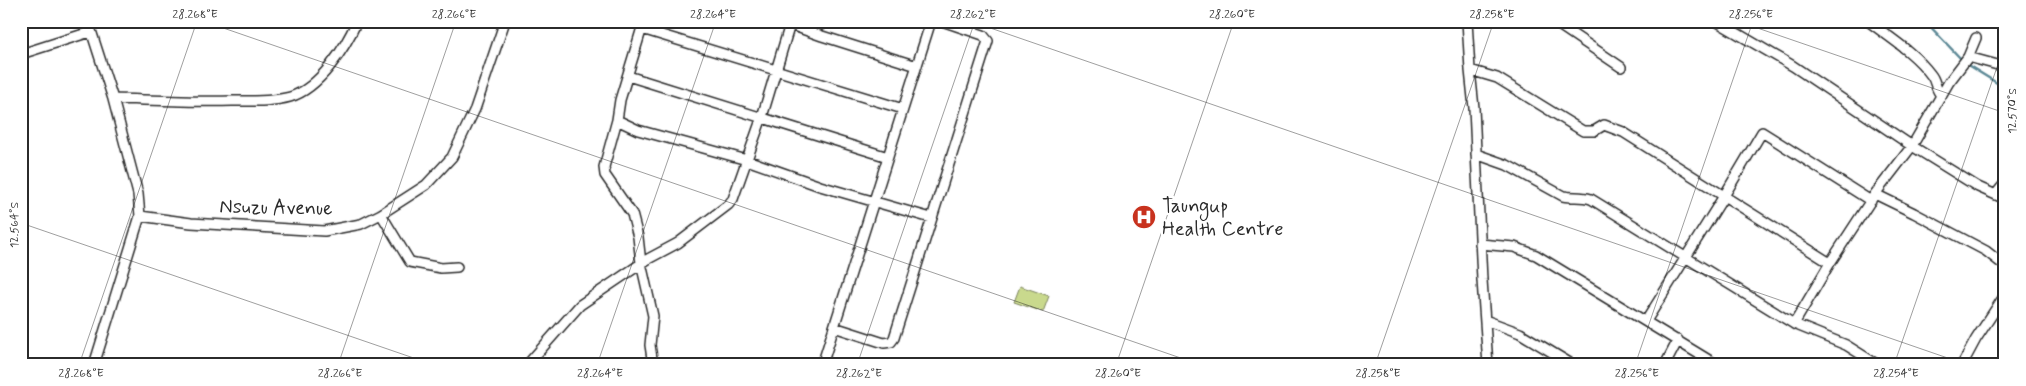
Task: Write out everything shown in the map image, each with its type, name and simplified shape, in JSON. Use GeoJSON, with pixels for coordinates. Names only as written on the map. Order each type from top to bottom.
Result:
{"type":"FeatureCollection","features":[{"type":"Feature","properties":{"kind":"street"},"geometry":{"type":"LineString","coordinates":[[88,21],[113,99],[138,194],[140,216],[94,365]]}},
{"type":"Feature","properties":{"kind":"street"},"geometry":{"type":"LineString","coordinates":[[113,99],[260,101],[290,97],[310,86],[330,66],[347,43],[357,21]]}},
{"type":"Feature","properties":{"kind":"street","name":"Nsuzu Avenue"},"geometry":{"type":"LineString","coordinates":[[140,216],[191,223],[324,231],[361,224],[381,214],[426,184],[452,157],[475,109],[506,21]]}},
{"type":"Feature","properties":{"kind":"street"},"geometry":{"type":"LineString","coordinates":[[780,21],[791,23],[822,36],[917,66]]}},
{"type":"Feature","properties":{"kind":"street"},"geometry":{"type":"LineString","coordinates":[[822,365],[931,21]]}},
{"type":"Feature","properties":{"kind":"street"},"geometry":{"type":"LineString","coordinates":[[834,327],[884,343],[891,342],[894,338],[988,41],[983,35],[942,21]]}},
{"type":"Feature","properties":{"kind":"street"},"geometry":{"type":"LineString","coordinates":[[1468,21],[1488,365]]}},
{"type":"Feature","properties":{"kind":"street"},"geometry":{"type":"LineString","coordinates":[[1553,21],[1622,67]]}},
{"type":"Feature","properties":{"kind":"street"},"geometry":{"type":"LineString","coordinates":[[1716,21],[1729,24],[1912,146],[1978,187],[2005,199]]}},
{"type":"Feature","properties":{"kind":"street"},"geometry":{"type":"LineString","coordinates":[[1868,21],[1905,50],[1931,75],[1935,88],[1941,95]]}},
{"type":"Feature","properties":{"kind":"street"},"geometry":{"type":"LineString","coordinates":[[527,365],[576,309],[641,263],[678,243],[728,205],[733,199],[778,70],[791,23]]}},
{"type":"Feature","properties":{"kind":"street"},"geometry":{"type":"LineString","coordinates":[[653,365],[650,346],[653,316],[641,263],[638,237],[632,214],[605,175],[604,168],[617,120],[620,100],[643,25],[903,109]]}},
{"type":"Feature","properties":{"kind":"street"},"geometry":{"type":"LineString","coordinates":[[21,54],[90,32]]}},
{"type":"Feature","properties":{"kind":"street"},"geometry":{"type":"LineString","coordinates":[[1794,324],[1830,263],[1873,198],[1926,126],[1941,95],[1976,38]]}},
{"type":"Feature","properties":{"kind":"street"},"geometry":{"type":"LineString","coordinates":[[1964,60],[2005,67]]}},
{"type":"Feature","properties":{"kind":"street"},"geometry":{"type":"LineString","coordinates":[[1470,70],[1497,78],[1584,131],[1594,130],[1604,125],[1624,132],[1830,263]]}},
{"type":"Feature","properties":{"kind":"street"},"geometry":{"type":"LineString","coordinates":[[628,76],[888,157]]}},
{"type":"Feature","properties":{"kind":"street"},"geometry":{"type":"LineString","coordinates":[[617,120],[638,130],[747,160],[820,186],[931,218]]}},
{"type":"Feature","properties":{"kind":"street"},"geometry":{"type":"LineString","coordinates":[[1646,321],[1762,132],[1873,198],[1914,212],[1986,251],[2005,266]]}},
{"type":"Feature","properties":{"kind":"street"},"geometry":{"type":"LineString","coordinates":[[1476,154],[1506,165],[1563,196],[1570,198],[1584,196],[1591,199],[1794,324],[1846,345],[1878,365]]}},
{"type":"Feature","properties":{"kind":"street"},"geometry":{"type":"LineString","coordinates":[[1996,194],[2005,183]]}},
{"type":"Feature","properties":{"kind":"street"},"geometry":{"type":"LineString","coordinates":[[381,214],[410,262],[441,268],[457,267]]}},
{"type":"Feature","properties":{"kind":"street"},"geometry":{"type":"LineString","coordinates":[[1480,244],[1514,247],[1536,255],[1717,365]]}},
{"type":"Feature","properties":{"kind":"street"},"geometry":{"type":"LineString","coordinates":[[1962,365],[1976,339],[2005,295]]}},
{"type":"Feature","properties":{"kind":"street"},"geometry":{"type":"LineString","coordinates":[[1485,320],[1520,333],[1573,365]]}},
{"type":"Feature","properties":{"kind":"street"},"geometry":{"type":"LineString","coordinates":[[1665,365],[1678,340]]}},
{"type":"Feature","properties":{"kind":"green space"},"geometry":{"type":"Polygon","coordinates":[[[1020,286],[1049,296],[1043,312],[1014,302],[1020,286]]]}},
{"type":"Feature","properties":{"kind":"waterway"},"geometry":{"type":"LineString","coordinates":[[1925,21],[1962,60]]}},
{"type":"Feature","properties":{"kind":"waterway"},"geometry":{"type":"LineString","coordinates":[[1966,64],[2005,88]]}},
{"type":"Feature","properties":{"kind":"place","name":"Taungup Health Centre"},"geometry":{"type":"Point","coordinates":[1144,217]}}]}
